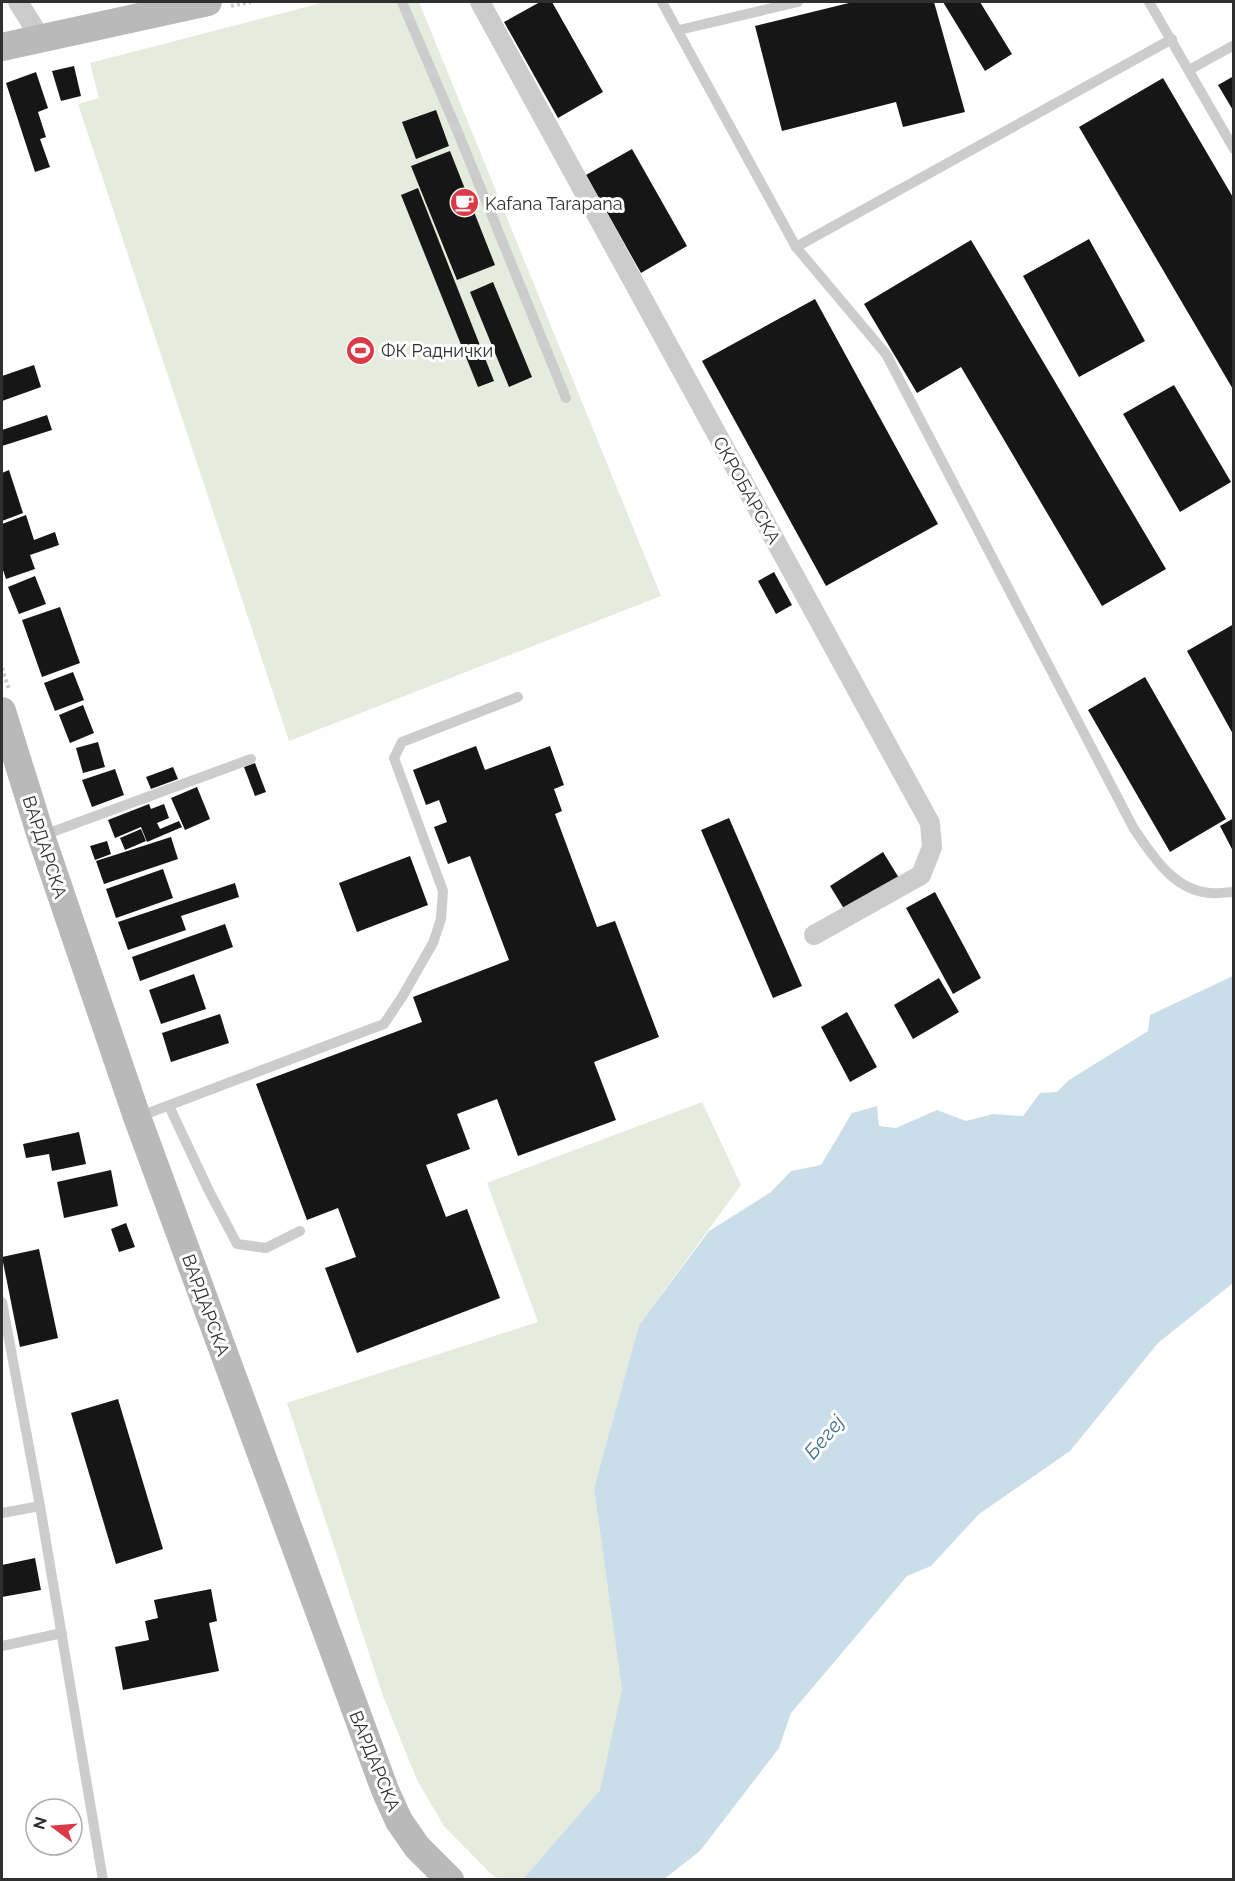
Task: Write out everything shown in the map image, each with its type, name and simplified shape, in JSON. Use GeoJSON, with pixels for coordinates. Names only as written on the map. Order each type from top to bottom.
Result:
{"type":"FeatureCollection","features":[{"type":"Feature","properties":{"kind":"street"},"geometry":{"type":"LineString","coordinates":[[18,2],[40,37]]}},
{"type":"Feature","properties":{"kind":"street"},"geometry":{"type":"LineString","coordinates":[[2,47],[208,2]]}},
{"type":"Feature","properties":{"kind":"street","name":"СКРОБАРСКА"},"geometry":{"type":"LineString","coordinates":[[480,2],[930,823],[932,847],[921,875],[814,935]]}},
{"type":"Feature","properties":{"kind":"street","name":"ВАРДАРСКА"},"geometry":{"type":"LineString","coordinates":[[2,711],[41,836],[137,1117],[385,1790],[399,1821],[417,1847],[450,1880]]}},
{"type":"Feature","properties":{"kind":"lane"},"geometry":{"type":"LineString","coordinates":[[402,2],[566,398]]}},
{"type":"Feature","properties":{"kind":"lane"},"geometry":{"type":"LineString","coordinates":[[662,2],[796,247],[886,354],[1134,829],[1163,869],[1186,886],[1209,893],[1233,892]]}},
{"type":"Feature","properties":{"kind":"lane"},"geometry":{"type":"LineString","coordinates":[[679,30],[798,2]]}},
{"type":"Feature","properties":{"kind":"lane"},"geometry":{"type":"LineString","coordinates":[[1149,2],[1190,70],[1233,149]]}},
{"type":"Feature","properties":{"kind":"lane"},"geometry":{"type":"LineString","coordinates":[[796,247],[1172,39]]}},
{"type":"Feature","properties":{"kind":"lane"},"geometry":{"type":"LineString","coordinates":[[1190,70],[1233,45]]}},
{"type":"Feature","properties":{"kind":"lane"},"geometry":{"type":"LineString","coordinates":[[137,1117],[384,1024],[433,943],[441,919],[444,891],[394,758],[397,750],[402,742],[518,697]]}},
{"type":"Feature","properties":{"kind":"lane"},"geometry":{"type":"LineString","coordinates":[[41,836],[251,759]]}},
{"type":"Feature","properties":{"kind":"lane"},"geometry":{"type":"LineString","coordinates":[[169,1106],[237,1244],[266,1248],[300,1231]]}},
{"type":"Feature","properties":{"kind":"lane"},"geometry":{"type":"LineString","coordinates":[[2,1302],[40,1506],[103,1880]]}},
{"type":"Feature","properties":{"kind":"lane"},"geometry":{"type":"LineString","coordinates":[[2,1513],[40,1506]]}},
{"type":"Feature","properties":{"kind":"lane"},"geometry":{"type":"LineString","coordinates":[[2,1646],[62,1633]]}},
{"type":"Feature","properties":{"kind":"shaded area","name":"ФК Раднички"},"geometry":{"type":"Polygon","coordinates":[[[325,2],[419,2],[661,596],[289,741],[78,104],[99,98],[90,63],[325,2]]]}},
{"type":"Feature","properties":{"kind":"shaded area"},"geometry":{"type":"Polygon","coordinates":[[[702,1102],[741,1185],[639,1325],[594,1488],[623,1688],[600,1790],[523,1879],[499,1879],[490,1873],[444,1826],[417,1780],[383,1696],[287,1403],[538,1322],[487,1183],[702,1102]]]}},
{"type":"Feature","properties":{"kind":"water","name":"Бегеј"},"geometry":{"type":"Polygon","coordinates":[[[1233,976],[1233,1283],[1158,1343],[1070,1451],[979,1514],[931,1566],[907,1576],[791,1713],[779,1748],[700,1851],[664,1879],[523,1879],[600,1790],[622,1689],[594,1488],[639,1325],[709,1231],[771,1192],[791,1171],[821,1165],[852,1113],[877,1106],[879,1126],[896,1128],[937,1110],[966,1121],[993,1114],[1023,1116],[1040,1093],[1057,1092],[1069,1080],[1148,1031],[1150,1015],[1233,976]]]}},
{"type":"Feature","properties":{"kind":"building"},"geometry":{"type":"Polygon","coordinates":[[[540,2],[552,2],[603,92],[558,118],[504,22],[540,2]]]}},
{"type":"Feature","properties":{"kind":"building"},"geometry":{"type":"Polygon","coordinates":[[[853,2],[934,2],[965,112],[903,127],[896,102],[782,131],[755,26],[853,2]]]}},
{"type":"Feature","properties":{"kind":"building"},"geometry":{"type":"Polygon","coordinates":[[[943,2],[980,2],[1012,54],[985,71],[943,2]]]}},
{"type":"Feature","properties":{"kind":"building"},"geometry":{"type":"Polygon","coordinates":[[[74,66],[81,96],[61,101],[52,71],[74,66]]]}},
{"type":"Feature","properties":{"kind":"building"},"geometry":{"type":"Polygon","coordinates":[[[36,72],[48,108],[38,112],[46,137],[40,139],[50,167],[35,172],[6,83],[36,72]]]}},
{"type":"Feature","properties":{"kind":"building"},"geometry":{"type":"Polygon","coordinates":[[[1234,76],[1234,112],[1218,85],[1234,76]]]}},
{"type":"Feature","properties":{"kind":"building"},"geometry":{"type":"Polygon","coordinates":[[[1163,78],[1234,199],[1234,391],[1079,127],[1163,78]]]}},
{"type":"Feature","properties":{"kind":"building"},"geometry":{"type":"Polygon","coordinates":[[[436,110],[449,146],[416,159],[402,122],[436,110]]]}},
{"type":"Feature","properties":{"kind":"building"},"geometry":{"type":"Polygon","coordinates":[[[632,149],[687,246],[641,273],[586,175],[632,149]]]}},
{"type":"Feature","properties":{"kind":"building"},"geometry":{"type":"Polygon","coordinates":[[[450,151],[495,265],[457,280],[411,166],[450,151]]]}},
{"type":"Feature","properties":{"kind":"building"},"geometry":{"type":"Polygon","coordinates":[[[418,188],[494,381],[478,387],[401,195],[418,188]]]}},
{"type":"Feature","properties":{"kind":"building"},"geometry":{"type":"Polygon","coordinates":[[[1089,239],[1145,341],[1079,377],[1023,276],[1089,239]]]}},
{"type":"Feature","properties":{"kind":"building"},"geometry":{"type":"Polygon","coordinates":[[[971,240],[1166,569],[1102,606],[961,367],[917,393],[864,304],[971,240]]]}},
{"type":"Feature","properties":{"kind":"building"},"geometry":{"type":"Polygon","coordinates":[[[493,282],[532,377],[509,387],[470,292],[493,282]]]}},
{"type":"Feature","properties":{"kind":"building"},"geometry":{"type":"Polygon","coordinates":[[[815,299],[938,524],[826,586],[702,361],[815,299]]]}},
{"type":"Feature","properties":{"kind":"building"},"geometry":{"type":"Polygon","coordinates":[[[34,365],[41,387],[2,401],[2,376],[34,365]]]}},
{"type":"Feature","properties":{"kind":"building"},"geometry":{"type":"Polygon","coordinates":[[[1174,385],[1231,482],[1180,512],[1123,414],[1174,385]]]}},
{"type":"Feature","properties":{"kind":"building"},"geometry":{"type":"Polygon","coordinates":[[[47,415],[52,430],[2,446],[2,430],[47,415]]]}},
{"type":"Feature","properties":{"kind":"building"},"geometry":{"type":"Polygon","coordinates":[[[9,470],[23,513],[2,521],[2,473],[9,470]]]}},
{"type":"Feature","properties":{"kind":"building"},"geometry":{"type":"Polygon","coordinates":[[[26,515],[34,540],[55,532],[59,545],[30,555],[35,569],[6,579],[2,567],[2,524],[26,515]]]}},
{"type":"Feature","properties":{"kind":"building"},"geometry":{"type":"Polygon","coordinates":[[[774,572],[792,605],[776,614],[758,581],[774,572]]]}},
{"type":"Feature","properties":{"kind":"building"},"geometry":{"type":"Polygon","coordinates":[[[35,576],[46,604],[19,614],[8,587],[35,576]]]}},
{"type":"Feature","properties":{"kind":"building"},"geometry":{"type":"Polygon","coordinates":[[[60,607],[80,663],[42,677],[22,620],[60,607]]]}},
{"type":"Feature","properties":{"kind":"building"},"geometry":{"type":"Polygon","coordinates":[[[1234,624],[1234,736],[1187,651],[1234,624]]]}},
{"type":"Feature","properties":{"kind":"building"},"geometry":{"type":"Polygon","coordinates":[[[73,672],[84,700],[55,711],[44,683],[73,672]]]}},
{"type":"Feature","properties":{"kind":"building"},"geometry":{"type":"Polygon","coordinates":[[[1145,677],[1226,819],[1170,852],[1088,710],[1145,677]]]}},
{"type":"Feature","properties":{"kind":"building"},"geometry":{"type":"Polygon","coordinates":[[[83,705],[94,733],[70,743],[59,715],[83,705]]]}},
{"type":"Feature","properties":{"kind":"building"},"geometry":{"type":"Polygon","coordinates":[[[98,742],[105,767],[83,773],[76,748],[98,742]]]}},
{"type":"Feature","properties":{"kind":"building"},"geometry":{"type":"Polygon","coordinates":[[[476,746],[485,770],[550,746],[564,785],[554,789],[562,811],[555,814],[597,927],[615,921],[659,1037],[594,1062],[616,1120],[518,1156],[497,1099],[457,1114],[470,1149],[426,1165],[446,1217],[467,1209],[500,1298],[357,1353],[325,1268],[356,1257],[338,1208],[307,1220],[256,1084],[422,1022],[413,997],[509,960],[470,856],[448,864],[434,827],[447,822],[439,800],[426,805],[413,770],[476,746]]]}},
{"type":"Feature","properties":{"kind":"building"},"geometry":{"type":"Polygon","coordinates":[[[255,763],[266,792],[255,796],[244,767],[255,763]]]}},
{"type":"Feature","properties":{"kind":"building"},"geometry":{"type":"Polygon","coordinates":[[[173,767],[178,779],[151,789],[146,777],[173,767]]]}},
{"type":"Feature","properties":{"kind":"building"},"geometry":{"type":"Polygon","coordinates":[[[115,769],[124,795],[92,807],[82,780],[115,769]]]}},
{"type":"Feature","properties":{"kind":"building"},"geometry":{"type":"Polygon","coordinates":[[[197,787],[210,819],[185,830],[171,798],[197,787]]]}},
{"type":"Feature","properties":{"kind":"building"},"geometry":{"type":"Polygon","coordinates":[[[149,804],[151,809],[164,804],[169,818],[157,823],[160,829],[179,821],[182,827],[147,842],[141,827],[115,838],[108,820],[149,804]]]}},
{"type":"Feature","properties":{"kind":"building"},"geometry":{"type":"Polygon","coordinates":[[[729,818],[802,986],[773,998],[701,830],[729,818]]]}},
{"type":"Feature","properties":{"kind":"building"},"geometry":{"type":"Polygon","coordinates":[[[1234,818],[1234,853],[1220,826],[1234,818]]]}},
{"type":"Feature","properties":{"kind":"building"},"geometry":{"type":"Polygon","coordinates":[[[141,829],[146,841],[125,850],[120,838],[141,829]]]}},
{"type":"Feature","properties":{"kind":"building"},"geometry":{"type":"Polygon","coordinates":[[[171,837],[178,859],[104,884],[96,861],[171,837]]]}},
{"type":"Feature","properties":{"kind":"building"},"geometry":{"type":"Polygon","coordinates":[[[107,841],[111,854],[95,860],[90,846],[107,841]]]}},
{"type":"Feature","properties":{"kind":"building"},"geometry":{"type":"Polygon","coordinates":[[[883,852],[899,878],[846,912],[830,886],[883,852]]]}},
{"type":"Feature","properties":{"kind":"building"},"geometry":{"type":"Polygon","coordinates":[[[410,856],[428,905],[357,932],[339,883],[410,856]]]}},
{"type":"Feature","properties":{"kind":"building"},"geometry":{"type":"Polygon","coordinates":[[[163,869],[173,898],[116,918],[106,889],[163,869]]]}},
{"type":"Feature","properties":{"kind":"building"},"geometry":{"type":"Polygon","coordinates":[[[235,883],[239,897],[181,916],[186,930],[128,950],[118,922],[235,883]]]}},
{"type":"Feature","properties":{"kind":"building"},"geometry":{"type":"Polygon","coordinates":[[[935,892],[981,978],[953,994],[906,908],[935,892]]]}},
{"type":"Feature","properties":{"kind":"building"},"geometry":{"type":"Polygon","coordinates":[[[225,924],[233,947],[140,981],[132,957],[225,924]]]}},
{"type":"Feature","properties":{"kind":"building"},"geometry":{"type":"Polygon","coordinates":[[[194,974],[206,1009],[161,1024],[149,990],[194,974]]]}},
{"type":"Feature","properties":{"kind":"building"},"geometry":{"type":"Polygon","coordinates":[[[939,978],[959,1012],[913,1039],[894,1005],[939,978]]]}},
{"type":"Feature","properties":{"kind":"building"},"geometry":{"type":"Polygon","coordinates":[[[847,1012],[877,1067],[850,1082],[821,1027],[847,1012]]]}},
{"type":"Feature","properties":{"kind":"building"},"geometry":{"type":"Polygon","coordinates":[[[220,1014],[229,1043],[171,1062],[162,1033],[220,1014]]]}},
{"type":"Feature","properties":{"kind":"building"},"geometry":{"type":"Polygon","coordinates":[[[79,1132],[86,1164],[52,1171],[49,1154],[26,1158],[23,1144],[79,1132]]]}},
{"type":"Feature","properties":{"kind":"building"},"geometry":{"type":"Polygon","coordinates":[[[111,1170],[118,1206],[64,1218],[57,1182],[111,1170]]]}},
{"type":"Feature","properties":{"kind":"building"},"geometry":{"type":"Polygon","coordinates":[[[126,1223],[135,1247],[119,1252],[111,1229],[126,1223]]]}},
{"type":"Feature","properties":{"kind":"building"},"geometry":{"type":"Polygon","coordinates":[[[39,1249],[58,1338],[20,1347],[2,1257],[39,1249]]]}},
{"type":"Feature","properties":{"kind":"building"},"geometry":{"type":"Polygon","coordinates":[[[118,1399],[163,1549],[116,1564],[71,1413],[118,1399]]]}},
{"type":"Feature","properties":{"kind":"building"},"geometry":{"type":"Polygon","coordinates":[[[35,1558],[41,1590],[2,1597],[2,1565],[35,1558]]]}},
{"type":"Feature","properties":{"kind":"building"},"geometry":{"type":"Polygon","coordinates":[[[211,1589],[217,1621],[209,1623],[219,1671],[123,1690],[115,1647],[149,1640],[145,1621],[158,1618],[154,1600],[211,1589]]]}},
{"type":"Feature","properties":{"kind":"place","name":"Kafana Tarapana"},"geometry":{"type":"Point","coordinates":[464,203]}},
{"type":"Feature","properties":{"kind":"place","name":"ФК Раднички"},"geometry":{"type":"Point","coordinates":[360,350]}}]}
